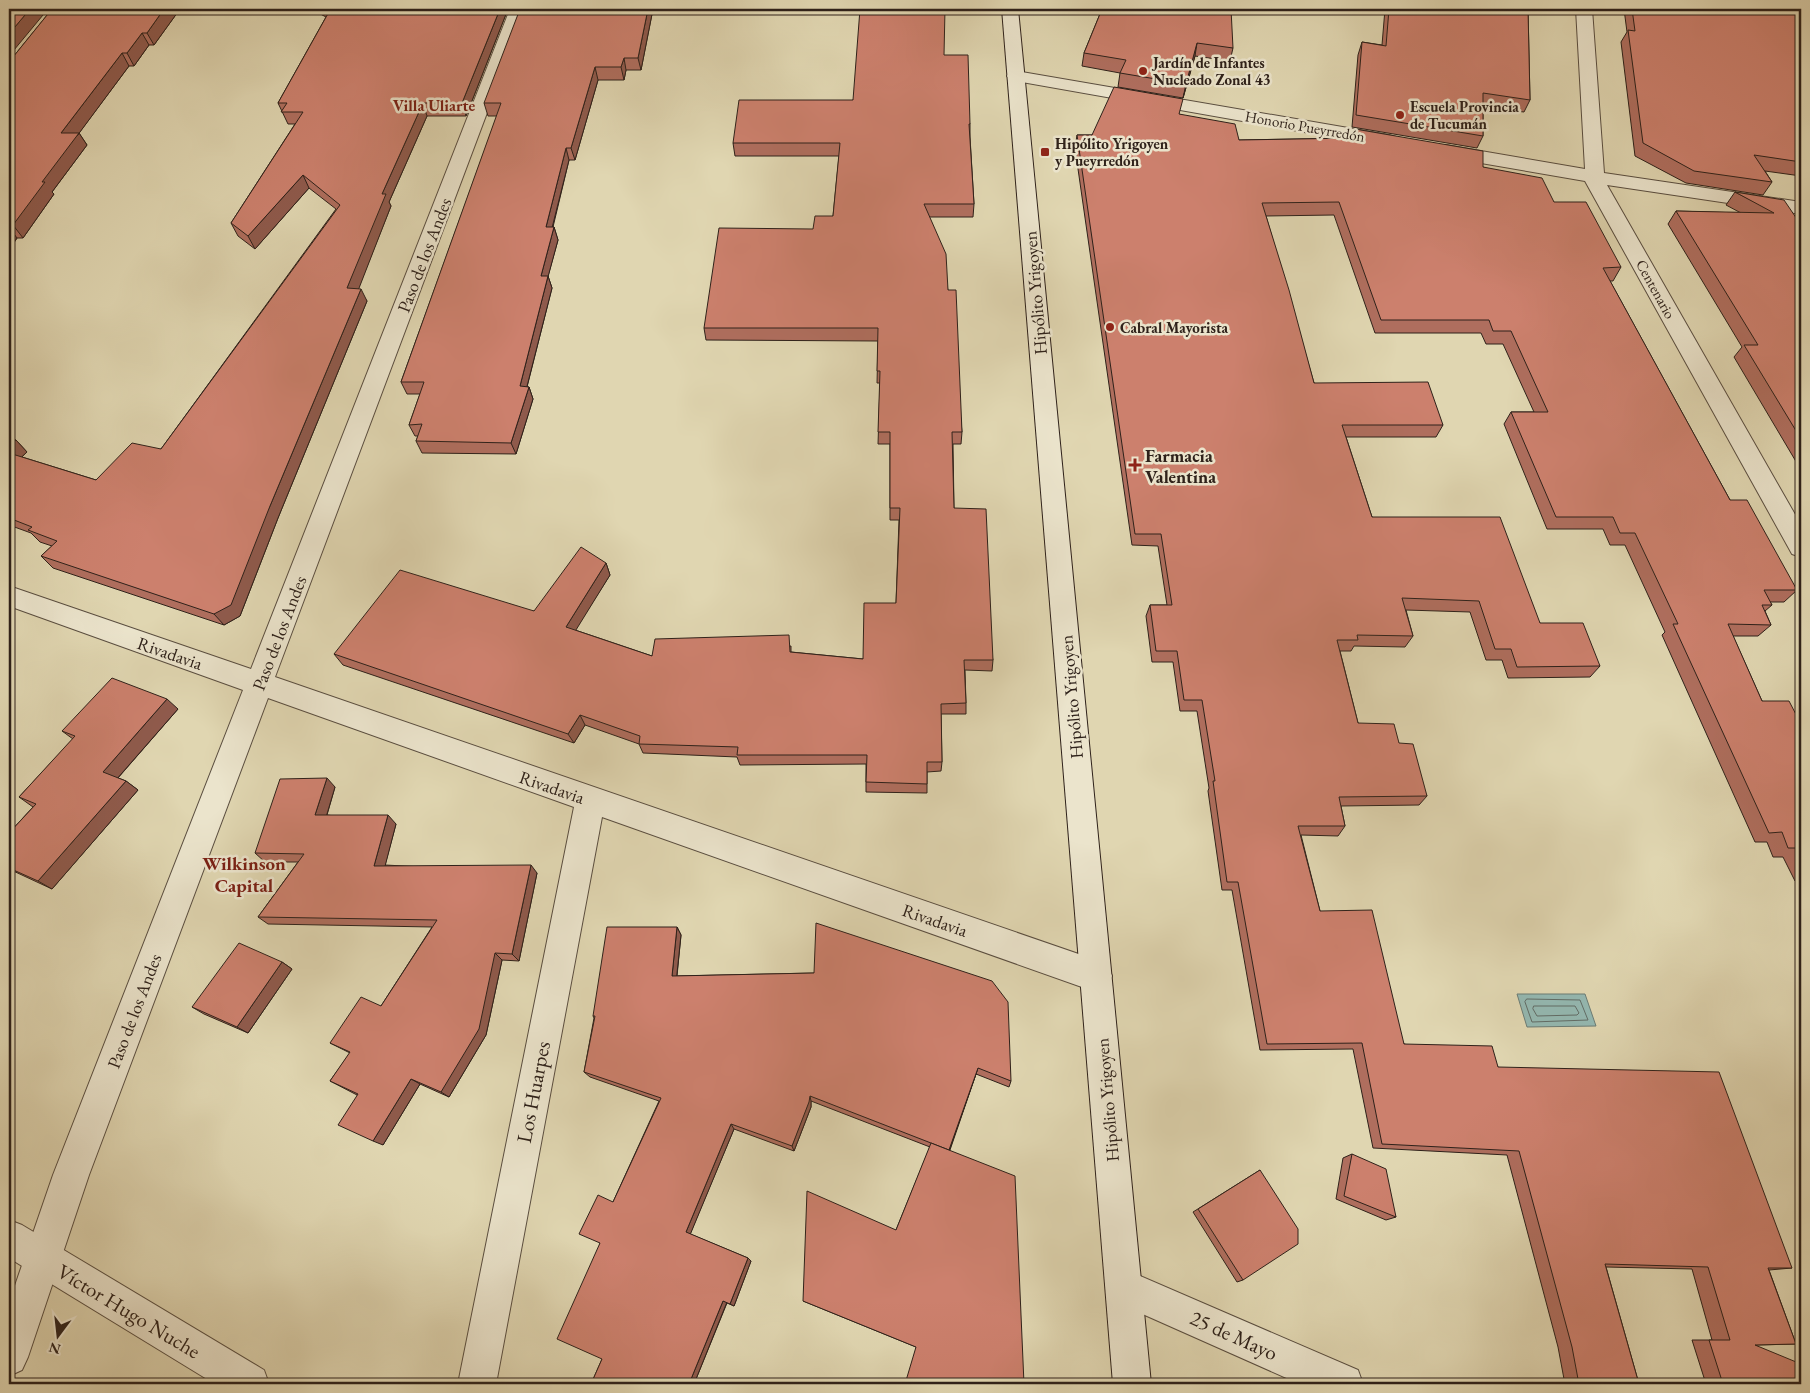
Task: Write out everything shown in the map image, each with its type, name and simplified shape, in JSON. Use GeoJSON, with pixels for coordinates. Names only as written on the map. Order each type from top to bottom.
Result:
{"type":"FeatureCollection","features":[{"type":"Feature","properties":{"kind":"street","name":"Paso de los Andes"},"geometry":{"type":"LineString","coordinates":[[42,1259],[71,1175],[518,9]]}},
{"type":"Feature","properties":{"kind":"street","name":"Hipólito Yrigoyen"},"geometry":{"type":"LineString","coordinates":[[1010,9],[1132,1384]]}},
{"type":"Feature","properties":{"kind":"street","name":"Centenario"},"geometry":{"type":"LineString","coordinates":[[1584,9],[1595,181],[1801,547]]}},
{"type":"Feature","properties":{"kind":"street","name":"Honorio Pueyrredón"},"geometry":{"type":"LineString","coordinates":[[1016,76],[1405,144]]}},
{"type":"Feature","properties":{"kind":"street"},"geometry":{"type":"LineString","coordinates":[[1424,147],[1595,177],[1801,208]]}},
{"type":"Feature","properties":{"kind":"street","name":"Rivadavia"},"geometry":{"type":"LineString","coordinates":[[9,596],[1096,976]]}},
{"type":"Feature","properties":{"kind":"street","name":"Los Huarpes"},"geometry":{"type":"LineString","coordinates":[[477,1384],[590,800]]}},
{"type":"Feature","properties":{"kind":"street","name":"Víctor Hugo Nuche"},"geometry":{"type":"LineString","coordinates":[[9,1238],[250,1384]]}},
{"type":"Feature","properties":{"kind":"street"},"geometry":{"type":"LineString","coordinates":[[9,1357],[42,1259]]}},
{"type":"Feature","properties":{"kind":"street","name":"25 de Mayo"},"geometry":{"type":"LineString","coordinates":[[1124,1287],[1344,1384]]}},
{"type":"Feature","properties":{"kind":"water"},"geometry":{"type":"Polygon","coordinates":[[[1517,994],[1585,994],[1596,1026],[1527,1027],[1517,994]]]}},
{"type":"Feature","properties":{"kind":"building"},"geometry":{"type":"Polygon","coordinates":[[[9,9],[30,9],[9,34],[9,9]]]}},
{"type":"Feature","properties":{"kind":"building"},"geometry":{"type":"Polygon","coordinates":[[[52,9],[164,9],[147,33],[142,33],[127,53],[122,53],[61,133],[79,133],[42,182],[45,182],[13,225],[9,225],[9,62],[52,9]]]}},
{"type":"Feature","properties":{"kind":"building"},"geometry":{"type":"Polygon","coordinates":[[[327,9],[500,9],[462,103],[423,103],[382,194],[386,194],[347,288],[361,289],[270,506],[231,605],[214,614],[41,556],[57,541],[28,530],[32,527],[9,518],[9,453],[96,480],[132,443],[161,449],[340,205],[303,175],[248,236],[231,223],[303,112],[281,112],[287,103],[278,103],[330,10],[327,9]]]}},
{"type":"Feature","properties":{"kind":"building"},"geometry":{"type":"Polygon","coordinates":[[[520,9],[648,9],[638,58],[624,58],[621,67],[595,67],[571,148],[566,148],[546,227],[554,227],[541,276],[548,276],[520,386],[529,387],[511,443],[416,441],[422,424],[409,425],[424,382],[401,382],[501,103],[484,103],[520,9]]]}},
{"type":"Feature","properties":{"kind":"building"},"geometry":{"type":"Polygon","coordinates":[[[860,9],[945,9],[944,55],[968,55],[969,124],[974,204],[924,204],[946,254],[948,290],[956,290],[962,432],[952,432],[954,508],[986,509],[993,660],[964,660],[966,703],[941,704],[942,762],[927,762],[927,784],[866,782],[867,755],[737,755],[738,747],[639,744],[640,736],[580,715],[568,734],[334,654],[400,570],[534,611],[581,547],[606,563],[566,627],[652,656],[655,639],[789,635],[790,652],[863,659],[864,603],[896,603],[900,508],[890,508],[890,432],[878,432],[880,371],[877,371],[878,328],[704,328],[719,228],[813,229],[815,216],[833,216],[840,143],[733,143],[739,100],[853,100],[860,9]]]}},
{"type":"Feature","properties":{"kind":"building"},"geometry":{"type":"Polygon","coordinates":[[[1102,9],[1231,9],[1233,48],[1197,43],[1186,84],[1120,73],[1126,60],[1084,53],[1102,9]]]}},
{"type":"Feature","properties":{"kind":"building"},"geometry":{"type":"Polygon","coordinates":[[[1389,9],[1528,9],[1530,100],[1483,93],[1483,136],[1356,115],[1362,42],[1386,46],[1389,9]]]}},
{"type":"Feature","properties":{"kind":"building"},"geometry":{"type":"Polygon","coordinates":[[[1632,9],[1801,9],[1801,162],[1754,155],[1772,182],[1694,171],[1643,143],[1628,30],[1635,31],[1632,9]]]}},
{"type":"Feature","properties":{"kind":"building"},"geometry":{"type":"Polygon","coordinates":[[[1114,87],[1183,99],[1179,114],[1235,124],[1239,140],[1355,138],[1355,129],[1483,151],[1483,167],[1542,178],[1554,202],[1586,202],[1621,267],[1603,268],[1730,500],[1747,500],[1797,590],[1764,590],[1772,605],[1762,605],[1771,625],[1728,624],[1762,701],[1789,701],[1801,724],[1801,854],[1798,848],[1788,848],[1782,832],[1769,833],[1673,624],[1678,624],[1635,533],[1620,533],[1613,517],[1556,517],[1511,412],[1548,412],[1511,331],[1493,331],[1489,320],[1381,320],[1339,202],[1262,203],[1289,290],[1314,383],[1428,382],[1443,425],[1342,425],[1372,517],[1500,517],[1540,623],[1583,623],[1600,666],[1517,667],[1511,649],[1495,649],[1479,601],[1402,598],[1413,636],[1357,635],[1358,640],[1337,640],[1358,723],[1394,724],[1399,743],[1413,744],[1427,796],[1339,797],[1345,826],[1298,826],[1320,911],[1372,910],[1404,1044],[1492,1046],[1498,1067],[1719,1072],[1792,1268],[1768,1268],[1796,1344],[1755,1345],[1801,1364],[1801,1384],[1723,1384],[1709,1340],[1730,1340],[1708,1267],[1605,1264],[1639,1384],[1590,1384],[1578,1379],[1572,1347],[1519,1151],[1382,1144],[1362,1043],[1267,1044],[1238,882],[1227,882],[1213,781],[1215,781],[1202,700],[1184,700],[1177,651],[1156,651],[1150,605],[1172,605],[1161,534],[1135,534],[1077,135],[1092,135],[1114,87]]]}},
{"type":"Feature","properties":{"kind":"building"},"geometry":{"type":"Polygon","coordinates":[[[1735,192],[1784,200],[1801,225],[1801,439],[1744,345],[1758,345],[1676,211],[1774,213],[1735,192]]]}},
{"type":"Feature","properties":{"kind":"building"},"geometry":{"type":"Polygon","coordinates":[[[9,438],[16,440],[9,446],[9,438]]]}},
{"type":"Feature","properties":{"kind":"building"},"geometry":{"type":"Polygon","coordinates":[[[112,678],[167,699],[103,772],[126,781],[38,881],[9,868],[9,833],[36,804],[19,797],[75,736],[62,731],[112,678]]]}},
{"type":"Feature","properties":{"kind":"building"},"geometry":{"type":"Polygon","coordinates":[[[327,778],[315,815],[388,815],[374,866],[531,865],[512,954],[495,953],[479,1029],[441,1092],[411,1079],[373,1141],[338,1125],[358,1094],[330,1081],[350,1052],[330,1043],[361,997],[381,1006],[437,920],[258,917],[304,854],[255,853],[280,779],[327,778]]]}},
{"type":"Feature","properties":{"kind":"building"},"geometry":{"type":"Polygon","coordinates":[[[816,923],[992,981],[1008,1002],[1011,1081],[978,1068],[949,1150],[810,1096],[792,1146],[731,1124],[686,1232],[748,1258],[730,1304],[723,1301],[689,1384],[591,1384],[602,1359],[557,1339],[600,1243],[579,1234],[598,1195],[613,1202],[661,1098],[584,1072],[595,1016],[593,1016],[607,927],[677,927],[672,976],[814,973],[816,923]]]}},
{"type":"Feature","properties":{"kind":"building"},"geometry":{"type":"Polygon","coordinates":[[[239,943],[282,962],[237,1027],[192,1007],[239,943]]]}},
{"type":"Feature","properties":{"kind":"building"},"geometry":{"type":"Polygon","coordinates":[[[931,1143],[1015,1176],[1024,1384],[905,1384],[916,1347],[803,1301],[807,1191],[896,1230],[931,1143]]]}},
{"type":"Feature","properties":{"kind":"building"},"geometry":{"type":"Polygon","coordinates":[[[1352,1154],[1386,1169],[1396,1217],[1344,1196],[1352,1154]]]}},
{"type":"Feature","properties":{"kind":"building"},"geometry":{"type":"Polygon","coordinates":[[[1260,1170],[1298,1229],[1298,1244],[1243,1280],[1198,1209],[1260,1170]]]}},
{"type":"Feature","properties":{"kind":"place","name":"Jardín de Infantes Nucleado Zonal 43"},"geometry":{"type":"Point","coordinates":[1143,71]}},
{"type":"Feature","properties":{"kind":"place","name":"Escuela Provincia de Tucumán"},"geometry":{"type":"Point","coordinates":[1400,115]}},
{"type":"Feature","properties":{"kind":"place","name":"Hipólito Yrigoyen y Pueyrredón"},"geometry":{"type":"Point","coordinates":[1045,152]}},
{"type":"Feature","properties":{"kind":"place","name":"Cabral Mayorista"},"geometry":{"type":"Point","coordinates":[1110,327]}},
{"type":"Feature","properties":{"kind":"place","name":"Farmacia Valentina"},"geometry":{"type":"Point","coordinates":[1135,465]}},
{"type":"Feature","properties":{"kind":"district","name":"Villa Uliarte"},"geometry":{"type":"Point","coordinates":[434,105]}},
{"type":"Feature","properties":{"kind":"district","name":"Wilkinson Capital"},"geometry":{"type":"Point","coordinates":[244,874]}}]}
